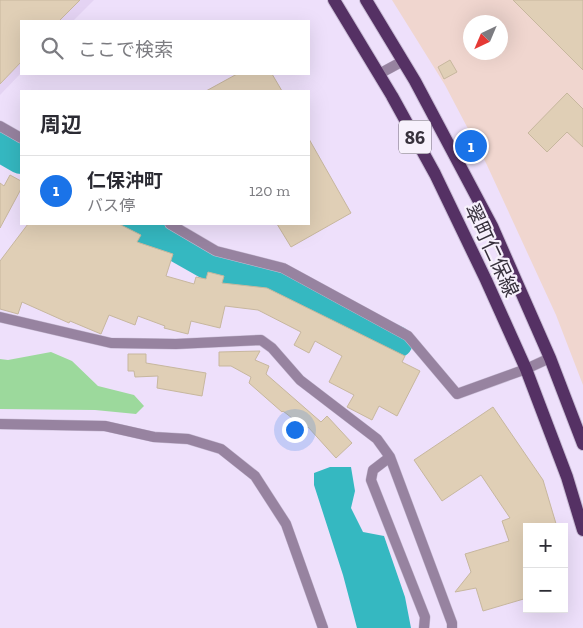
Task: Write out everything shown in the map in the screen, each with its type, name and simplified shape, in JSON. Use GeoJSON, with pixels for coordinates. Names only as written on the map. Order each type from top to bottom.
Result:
{"type":"FeatureCollection","features":[{"type":"Feature","properties":{"kind":"main road","name":"翠町仁保線"},"geometry":{"type":"LineString","coordinates":[[334,0],[392,96],[435,174],[486,280],[526,369],[567,477],[583,530]]}},
{"type":"Feature","properties":{"kind":"main road","name":"翠町仁保線"},"geometry":{"type":"LineString","coordinates":[[366,0],[415,81],[492,226],[550,358],[583,444]]}},
{"type":"Feature","properties":{"kind":"street"},"geometry":{"type":"LineString","coordinates":[[379,74],[402,61]]}},
{"type":"Feature","properties":{"kind":"street"},"geometry":{"type":"LineString","coordinates":[[0,126],[20,137]]}},
{"type":"Feature","properties":{"kind":"street"},"geometry":{"type":"LineString","coordinates":[[172,225],[216,251],[283,268],[408,336],[457,394],[526,369],[550,358]]}},
{"type":"Feature","properties":{"kind":"street"},"geometry":{"type":"LineString","coordinates":[[0,316],[111,343],[176,344],[261,340],[272,348],[300,380],[377,439],[390,457],[452,623],[452,628]]}},
{"type":"Feature","properties":{"kind":"street"},"geometry":{"type":"LineString","coordinates":[[0,424],[105,426],[154,437],[188,439],[221,449],[255,476],[286,524],[323,628]]}},
{"type":"Feature","properties":{"kind":"street"},"geometry":{"type":"LineString","coordinates":[[390,457],[372,470],[371,480],[425,617],[424,628]]}},
{"type":"Feature","properties":{"kind":"shaded area"},"geometry":{"type":"Polygon","coordinates":[[[0,0],[94,0],[74,20],[20,20],[20,74],[0,95],[0,0]]]}},
{"type":"Feature","properties":{"kind":"shaded area"},"geometry":{"type":"Polygon","coordinates":[[[392,0],[583,0],[583,385],[556,315],[486,163],[445,85],[392,0]]]}},
{"type":"Feature","properties":{"kind":"shaded area"},"geometry":{"type":"Polygon","coordinates":[[[51,352],[72,361],[98,386],[134,395],[144,406],[136,414],[95,410],[0,409],[0,359],[8,360],[51,352]]]}},
{"type":"Feature","properties":{"kind":"shaded area"},"geometry":{"type":"Polygon","coordinates":[[[330,467],[351,467],[355,491],[351,508],[363,532],[384,536],[405,597],[411,628],[357,628],[343,575],[314,485],[314,473],[330,467]]]}},
{"type":"Feature","properties":{"kind":"building"},"geometry":{"type":"Polygon","coordinates":[[[0,0],[80,0],[60,20],[20,20],[20,63],[0,84],[0,0]]]}},
{"type":"Feature","properties":{"kind":"building"},"geometry":{"type":"Polygon","coordinates":[[[513,0],[583,0],[583,70],[513,0]]]}},
{"type":"Feature","properties":{"kind":"building"},"geometry":{"type":"Polygon","coordinates":[[[450,60],[457,72],[444,79],[438,67],[450,60]]]}},
{"type":"Feature","properties":{"kind":"building"},"geometry":{"type":"Polygon","coordinates":[[[235,75],[273,75],[281,90],[208,90],[235,75]]]}},
{"type":"Feature","properties":{"kind":"building"},"geometry":{"type":"Polygon","coordinates":[[[567,93],[583,109],[583,147],[567,132],[547,152],[528,133],[567,93]]]}},
{"type":"Feature","properties":{"kind":"building"},"geometry":{"type":"Polygon","coordinates":[[[310,141],[351,213],[291,247],[278,225],[310,225],[310,141]]]}},
{"type":"Feature","properties":{"kind":"building"},"geometry":{"type":"Polygon","coordinates":[[[10,175],[20,180],[20,191],[0,228],[0,183],[4,186],[10,175]]]}},
{"type":"Feature","properties":{"kind":"building"},"geometry":{"type":"Polygon","coordinates":[[[27,225],[121,225],[141,235],[137,242],[173,254],[166,276],[194,284],[196,277],[206,279],[208,272],[224,276],[222,283],[267,288],[405,356],[402,362],[420,371],[397,416],[379,406],[372,420],[347,407],[354,395],[329,382],[342,356],[315,341],[309,353],[294,345],[301,332],[258,310],[225,306],[220,328],[191,321],[188,334],[164,328],[165,326],[138,316],[135,325],[109,315],[101,334],[70,321],[69,323],[22,302],[18,314],[0,309],[0,261],[27,225]]]}},
{"type":"Feature","properties":{"kind":"building"},"geometry":{"type":"Polygon","coordinates":[[[260,351],[255,360],[269,366],[266,374],[321,422],[327,416],[352,443],[336,458],[308,427],[306,429],[282,412],[249,383],[251,377],[231,366],[219,366],[219,352],[260,351]]]}},
{"type":"Feature","properties":{"kind":"building"},"geometry":{"type":"Polygon","coordinates":[[[128,354],[146,354],[146,363],[206,373],[202,396],[157,388],[158,376],[135,377],[134,371],[128,371],[128,354]]]}},
{"type":"Feature","properties":{"kind":"building"},"geometry":{"type":"Polygon","coordinates":[[[493,407],[543,480],[556,523],[523,523],[523,599],[483,611],[476,588],[455,592],[471,572],[465,554],[509,541],[502,521],[510,518],[481,475],[442,501],[414,460],[493,407]]]}},
{"type":"Feature","properties":{"kind":"waterway"},"geometry":{"type":"LineString","coordinates":[[0,146],[20,157]]}},
{"type":"Feature","properties":{"kind":"waterway"},"geometry":{"type":"LineString","coordinates":[[140,225],[207,263],[273,281],[397,342]]}},
{"type":"Feature","properties":{"kind":"place","name":"仁保沖町"},"geometry":{"type":"Point","coordinates":[471,146]}}]}
